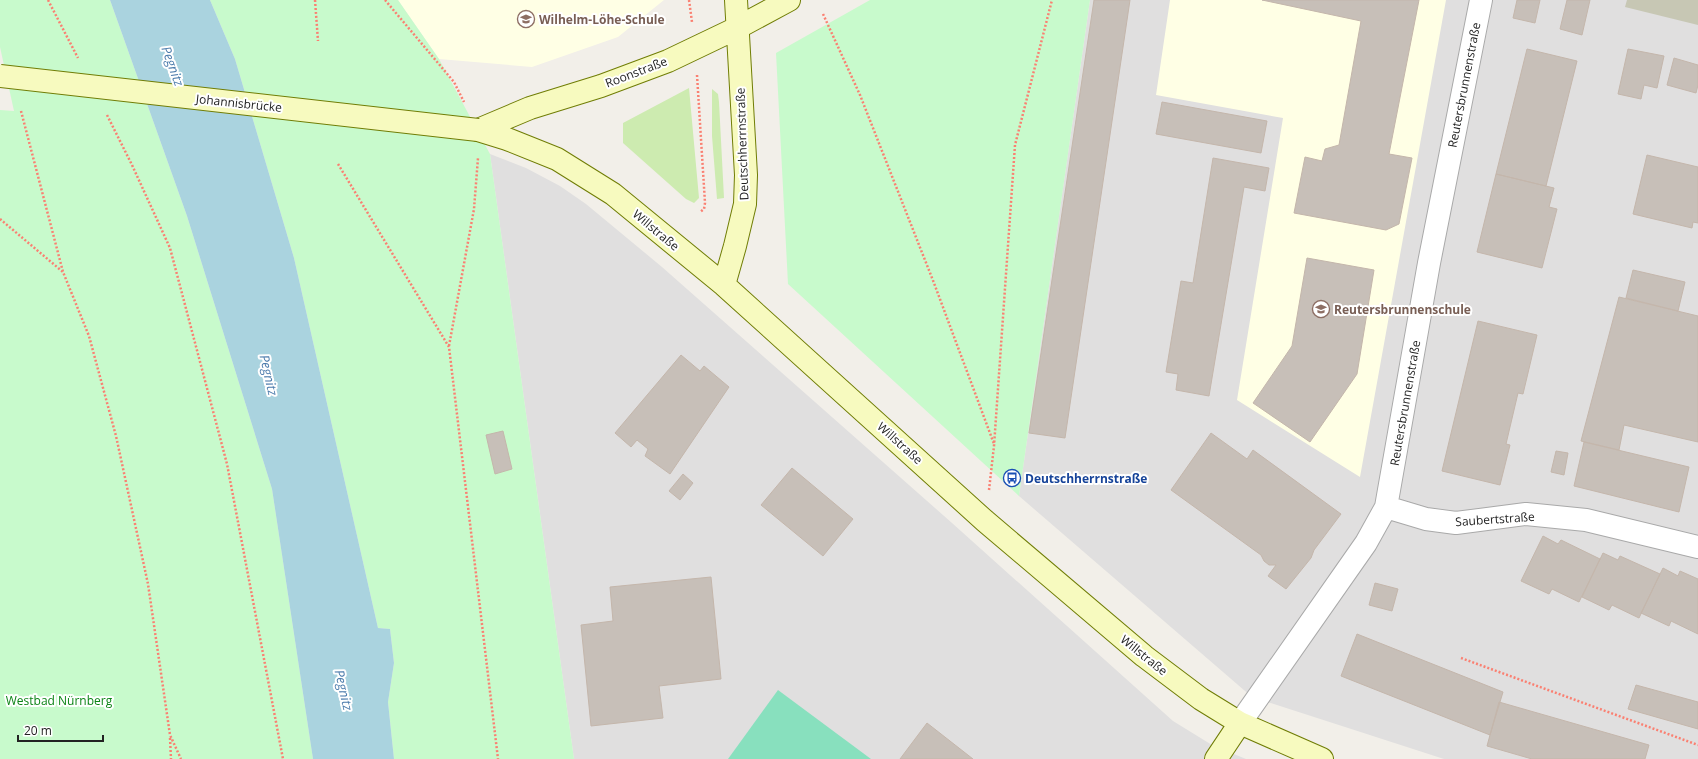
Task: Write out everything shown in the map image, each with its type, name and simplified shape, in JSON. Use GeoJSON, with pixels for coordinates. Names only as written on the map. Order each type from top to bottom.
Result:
{"type":"FeatureCollection","features":[{"type":"Feature","properties":{"kind":"street","name":"Deutschherrnstraße"},"geometry":{"type":"LineString","coordinates":[[724,285],[737,240],[745,204],[746,175],[736,0]]}},
{"type":"Feature","properties":{"kind":"street","name":"Roonstraße"},"geometry":{"type":"LineString","coordinates":[[478,130],[530,108],[601,86],[695,49],[789,0]]}},
{"type":"Feature","properties":{"kind":"street","name":"Reutersbrunnenstraße"},"geometry":{"type":"LineString","coordinates":[[1216,759],[1366,543],[1386,507],[1429,263],[1481,0]]}},
{"type":"Feature","properties":{"kind":"street","name":"Johannisbrücke"},"geometry":{"type":"LineString","coordinates":[[0,76],[478,130]]}},
{"type":"Feature","properties":{"kind":"street","name":"Willstraße"},"geometry":{"type":"LineString","coordinates":[[478,130],[538,150],[557,159],[613,194],[724,285],[985,521],[1157,666],[1201,699],[1240,723],[1322,759]]}},
{"type":"Feature","properties":{"kind":"street","name":"Saubertstraße"},"geometry":{"type":"LineString","coordinates":[[1386,507],[1426,519],[1456,523],[1526,514],[1586,520],[1698,547]]}},
{"type":"Feature","properties":{"kind":"path"},"geometry":{"type":"LineString","coordinates":[[48,0],[80,62]]}},
{"type":"Feature","properties":{"kind":"path"},"geometry":{"type":"LineString","coordinates":[[314,0],[318,41]]}},
{"type":"Feature","properties":{"kind":"path"},"geometry":{"type":"LineString","coordinates":[[385,0],[454,82],[478,130],[478,160],[474,210],[449,347],[498,759]]}},
{"type":"Feature","properties":{"kind":"path"},"geometry":{"type":"LineString","coordinates":[[985,521],[994,446],[1015,145],[1052,0]]}},
{"type":"Feature","properties":{"kind":"path"},"geometry":{"type":"LineString","coordinates":[[823,14],[860,95],[934,283],[994,446]]}},
{"type":"Feature","properties":{"kind":"path"},"geometry":{"type":"LineString","coordinates":[[698,85],[705,204],[704,209],[700,212]]}},
{"type":"Feature","properties":{"kind":"path"},"geometry":{"type":"LineString","coordinates":[[104,110],[132,165],[170,248],[227,464],[283,759]]}},
{"type":"Feature","properties":{"kind":"path"},"geometry":{"type":"LineString","coordinates":[[21,111],[63,272],[89,336],[116,436],[148,584],[170,735],[171,759]]}},
{"type":"Feature","properties":{"kind":"path"},"geometry":{"type":"LineString","coordinates":[[338,164],[449,347]]}},
{"type":"Feature","properties":{"kind":"path"},"geometry":{"type":"LineString","coordinates":[[0,219],[63,272]]}},
{"type":"Feature","properties":{"kind":"path"},"geometry":{"type":"LineString","coordinates":[[1461,658],[1698,745]]}},
{"type":"Feature","properties":{"kind":"path"},"geometry":{"type":"LineString","coordinates":[[170,735],[181,759]]}},
{"type":"Feature","properties":{"kind":"shaded area","name":"Wilhelm-Löhe-Schule"},"geometry":{"type":"Polygon","coordinates":[[[398,0],[664,0],[618,37],[532,67],[439,59],[398,0]]]}},
{"type":"Feature","properties":{"kind":"shaded area"},"geometry":{"type":"Polygon","coordinates":[[[1090,0],[1698,0],[1698,759],[1444,759],[1252,697],[1019,496],[1090,0]]]}},
{"type":"Feature","properties":{"kind":"shaded area","name":"Reutersbrunnenschule"},"geometry":{"type":"Polygon","coordinates":[[[1170,0],[1446,0],[1360,477],[1237,400],[1283,118],[1156,95],[1170,0]]]}},
{"type":"Feature","properties":{"kind":"shaded area"},"geometry":{"type":"Polygon","coordinates":[[[1627,0],[1698,0],[1698,25],[1625,7],[1627,0]]]}},
{"type":"Feature","properties":{"kind":"shaded area"},"geometry":{"type":"Polygon","coordinates":[[[490,154],[526,168],[560,186],[586,204],[662,267],[952,523],[1173,721],[1212,745],[1246,759],[574,759],[490,154]]]}},
{"type":"Feature","properties":{"kind":"green space","name":"Westbad Nürnberg"},"geometry":{"type":"Polygon","coordinates":[[[0,0],[110,0],[187,216],[272,489],[313,759],[0,759],[0,110],[14,111],[0,47],[0,0]]]}},
{"type":"Feature","properties":{"kind":"green space"},"geometry":{"type":"Polygon","coordinates":[[[210,0],[398,0],[439,59],[490,154],[574,759],[394,759],[388,702],[394,663],[390,629],[378,628],[294,258],[235,59],[210,0]]]}},
{"type":"Feature","properties":{"kind":"green space"},"geometry":{"type":"Polygon","coordinates":[[[870,0],[1090,0],[1019,496],[788,284],[776,53],[870,0]]]}},
{"type":"Feature","properties":{"kind":"green space"},"geometry":{"type":"Polygon","coordinates":[[[689,88],[699,198],[694,203],[686,199],[623,143],[623,123],[689,88]]]}},
{"type":"Feature","properties":{"kind":"green space"},"geometry":{"type":"Polygon","coordinates":[[[712,89],[718,94],[719,102],[724,198],[717,199],[712,136],[712,89]]]}},
{"type":"Feature","properties":{"kind":"green space"},"geometry":{"type":"Polygon","coordinates":[[[778,690],[871,759],[728,759],[778,690]]]}},
{"type":"Feature","properties":{"kind":"water","name":"Pegnitz"},"geometry":{"type":"Polygon","coordinates":[[[110,0],[210,0],[235,59],[294,258],[378,628],[390,629],[394,663],[388,702],[394,759],[313,759],[272,489],[187,216],[110,0]]]}},
{"type":"Feature","properties":{"kind":"building"},"geometry":{"type":"Polygon","coordinates":[[[1094,0],[1130,0],[1065,438],[1029,433],[1094,0]]]}},
{"type":"Feature","properties":{"kind":"building"},"geometry":{"type":"Polygon","coordinates":[[[1262,0],[1419,0],[1389,154],[1412,158],[1399,224],[1386,230],[1294,213],[1305,157],[1322,161],[1325,149],[1339,145],[1361,21],[1262,0]]]}},
{"type":"Feature","properties":{"kind":"building"},"geometry":{"type":"Polygon","coordinates":[[[1517,0],[1540,0],[1535,23],[1513,18],[1517,0]]]}},
{"type":"Feature","properties":{"kind":"building"},"geometry":{"type":"Polygon","coordinates":[[[1567,0],[1590,0],[1582,35],[1560,29],[1567,0]]]}},
{"type":"Feature","properties":{"kind":"building"},"geometry":{"type":"Polygon","coordinates":[[[1527,49],[1577,61],[1546,186],[1496,174],[1527,49]]]}},
{"type":"Feature","properties":{"kind":"building"},"geometry":{"type":"Polygon","coordinates":[[[1628,49],[1664,56],[1657,88],[1644,85],[1641,99],[1618,94],[1628,49]]]}},
{"type":"Feature","properties":{"kind":"building"},"geometry":{"type":"Polygon","coordinates":[[[1674,58],[1698,65],[1698,85],[1696,93],[1667,85],[1674,58]]]}},
{"type":"Feature","properties":{"kind":"building"},"geometry":{"type":"Polygon","coordinates":[[[1162,102],[1267,121],[1261,153],[1156,134],[1162,102]]]}},
{"type":"Feature","properties":{"kind":"building"},"geometry":{"type":"Polygon","coordinates":[[[1647,155],[1698,167],[1698,223],[1693,222],[1692,228],[1633,214],[1647,155]]]}},
{"type":"Feature","properties":{"kind":"building"},"geometry":{"type":"Polygon","coordinates":[[[1213,158],[1269,168],[1265,191],[1244,187],[1209,396],[1176,390],[1178,374],[1166,372],[1181,281],[1193,283],[1213,158]]]}},
{"type":"Feature","properties":{"kind":"building"},"geometry":{"type":"Polygon","coordinates":[[[1496,174],[1554,188],[1549,207],[1557,209],[1542,268],[1477,252],[1496,174]]]}},
{"type":"Feature","properties":{"kind":"building"},"geometry":{"type":"Polygon","coordinates":[[[1307,258],[1374,270],[1357,374],[1310,442],[1253,403],[1292,346],[1307,258]]]}},
{"type":"Feature","properties":{"kind":"building"},"geometry":{"type":"Polygon","coordinates":[[[1633,270],[1685,282],[1678,311],[1626,298],[1633,270]]]}},
{"type":"Feature","properties":{"kind":"building"},"geometry":{"type":"Polygon","coordinates":[[[1619,297],[1698,316],[1698,442],[1624,425],[1619,450],[1581,441],[1619,297]]]}},
{"type":"Feature","properties":{"kind":"building"},"geometry":{"type":"Polygon","coordinates":[[[1478,321],[1537,335],[1523,394],[1518,393],[1506,444],[1510,445],[1500,485],[1442,471],[1478,321]]]}},
{"type":"Feature","properties":{"kind":"building"},"geometry":{"type":"Polygon","coordinates":[[[681,355],[700,371],[704,366],[729,387],[670,474],[645,456],[648,449],[637,440],[631,447],[615,433],[681,355]]]}},
{"type":"Feature","properties":{"kind":"building"},"geometry":{"type":"Polygon","coordinates":[[[503,431],[512,469],[495,474],[486,435],[503,431]]]}},
{"type":"Feature","properties":{"kind":"building"},"geometry":{"type":"Polygon","coordinates":[[[1211,433],[1247,459],[1253,450],[1341,514],[1314,550],[1311,558],[1286,589],[1268,576],[1276,565],[1269,565],[1264,561],[1261,555],[1171,490],[1211,433]]]}},
{"type":"Feature","properties":{"kind":"building"},"geometry":{"type":"Polygon","coordinates":[[[1584,442],[1689,467],[1679,512],[1574,486],[1584,442]]]}},
{"type":"Feature","properties":{"kind":"building"},"geometry":{"type":"Polygon","coordinates":[[[1556,451],[1568,453],[1564,475],[1551,472],[1556,451]]]}},
{"type":"Feature","properties":{"kind":"building"},"geometry":{"type":"Polygon","coordinates":[[[792,468],[853,519],[823,556],[761,505],[792,468]]]}},
{"type":"Feature","properties":{"kind":"building"},"geometry":{"type":"Polygon","coordinates":[[[683,474],[693,483],[680,500],[669,491],[683,474]]]}},
{"type":"Feature","properties":{"kind":"building"},"geometry":{"type":"Polygon","coordinates":[[[1543,536],[1558,544],[1561,540],[1600,559],[1579,602],[1552,589],[1549,594],[1521,581],[1543,536]]]}},
{"type":"Feature","properties":{"kind":"building"},"geometry":{"type":"Polygon","coordinates":[[[1603,553],[1618,560],[1620,556],[1660,574],[1639,618],[1612,605],[1609,610],[1582,597],[1603,553]]]}},
{"type":"Feature","properties":{"kind":"building"},"geometry":{"type":"Polygon","coordinates":[[[1663,568],[1678,576],[1680,571],[1698,579],[1698,634],[1671,621],[1669,626],[1641,613],[1663,568]]]}},
{"type":"Feature","properties":{"kind":"building"},"geometry":{"type":"Polygon","coordinates":[[[711,577],[721,679],[659,686],[663,718],[591,726],[581,625],[613,621],[610,587],[711,577]]]}},
{"type":"Feature","properties":{"kind":"building"},"geometry":{"type":"Polygon","coordinates":[[[1375,583],[1398,589],[1392,611],[1369,605],[1375,583]]]}},
{"type":"Feature","properties":{"kind":"building"},"geometry":{"type":"Polygon","coordinates":[[[1357,634],[1503,692],[1490,735],[1341,676],[1357,634]]]}},
{"type":"Feature","properties":{"kind":"building"},"geometry":{"type":"Polygon","coordinates":[[[1636,685],[1698,702],[1698,729],[1628,709],[1636,685]]]}},
{"type":"Feature","properties":{"kind":"building"},"geometry":{"type":"Polygon","coordinates":[[[1499,702],[1649,745],[1645,759],[1532,759],[1487,746],[1499,702]]]}},
{"type":"Feature","properties":{"kind":"building"},"geometry":{"type":"Polygon","coordinates":[[[927,723],[973,759],[900,759],[927,723]]]}},
{"type":"Feature","properties":{"kind":"place","name":"Wilhelm-Löhe-Schule"},"geometry":{"type":"Point","coordinates":[526,19]}},
{"type":"Feature","properties":{"kind":"place","name":"Reutersbrunnenschule"},"geometry":{"type":"Point","coordinates":[1321,309]}},
{"type":"Feature","properties":{"kind":"place","name":"Deutschherrnstraße"},"geometry":{"type":"Point","coordinates":[1012,478]}}]}
